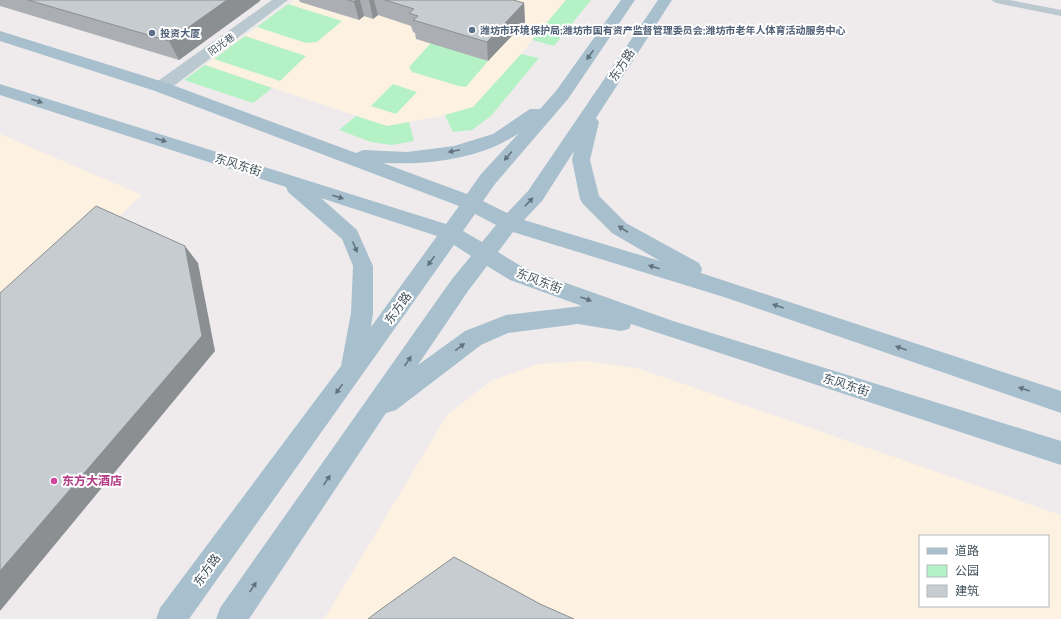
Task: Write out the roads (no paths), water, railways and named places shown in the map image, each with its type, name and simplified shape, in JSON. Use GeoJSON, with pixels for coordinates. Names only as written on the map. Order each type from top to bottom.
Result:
{"type":"FeatureCollection","features":[{"type":"Feature","properties":{"kind":"main road","name":"东方路"},"geometry":{"type":"LineString","coordinates":[[171,619],[352,371],[488,179],[562,95],[628,0]]}},
{"type":"Feature","properties":{"kind":"main road","name":"东方路"},"geometry":{"type":"LineString","coordinates":[[231,619],[460,285],[509,223],[535,196],[665,0]]}},
{"type":"Feature","properties":{"kind":"main road"},"geometry":{"type":"LineString","coordinates":[[0,36],[161,87],[471,203],[509,223],[729,290],[1061,402]]}},
{"type":"Feature","properties":{"kind":"main road","name":"东风东街"},"geometry":{"type":"LineString","coordinates":[[0,89],[451,233],[517,274],[673,330],[1061,453]]}},
{"type":"Feature","properties":{"kind":"main road"},"geometry":{"type":"LineString","coordinates":[[341,155],[407,158],[455,152],[499,138],[562,95]]}},
{"type":"Feature","properties":{"kind":"main road"},"geometry":{"type":"LineString","coordinates":[[593,109],[581,160],[590,199],[619,228],[729,290]]}},
{"type":"Feature","properties":{"kind":"main road"},"geometry":{"type":"LineString","coordinates":[[288,181],[350,235],[363,266],[362,313],[352,371]]}},
{"type":"Feature","properties":{"kind":"main road"},"geometry":{"type":"LineString","coordinates":[[373,412],[473,338],[506,324],[578,315],[673,330]]}},
{"type":"Feature","properties":{"kind":"street","name":"阳光巷"},"geometry":{"type":"LineString","coordinates":[[161,87],[281,0]]}},
{"type":"Feature","properties":{"kind":"lane"},"geometry":{"type":"LineString","coordinates":[[996,0],[1061,13]]}},
{"type":"Feature","properties":{"kind":"place","name":"潍坊市环境保护局;潍坊市国有资产监督管理委员会;潍坊市老年人体育活动服务中心"},"geometry":{"type":"Point","coordinates":[472,30]}},
{"type":"Feature","properties":{"kind":"place","name":"投资大厦"},"geometry":{"type":"Point","coordinates":[152,33]}},
{"type":"Feature","properties":{"kind":"place","name":"东方大酒店"},"geometry":{"type":"Point","coordinates":[54,481]}}]}
